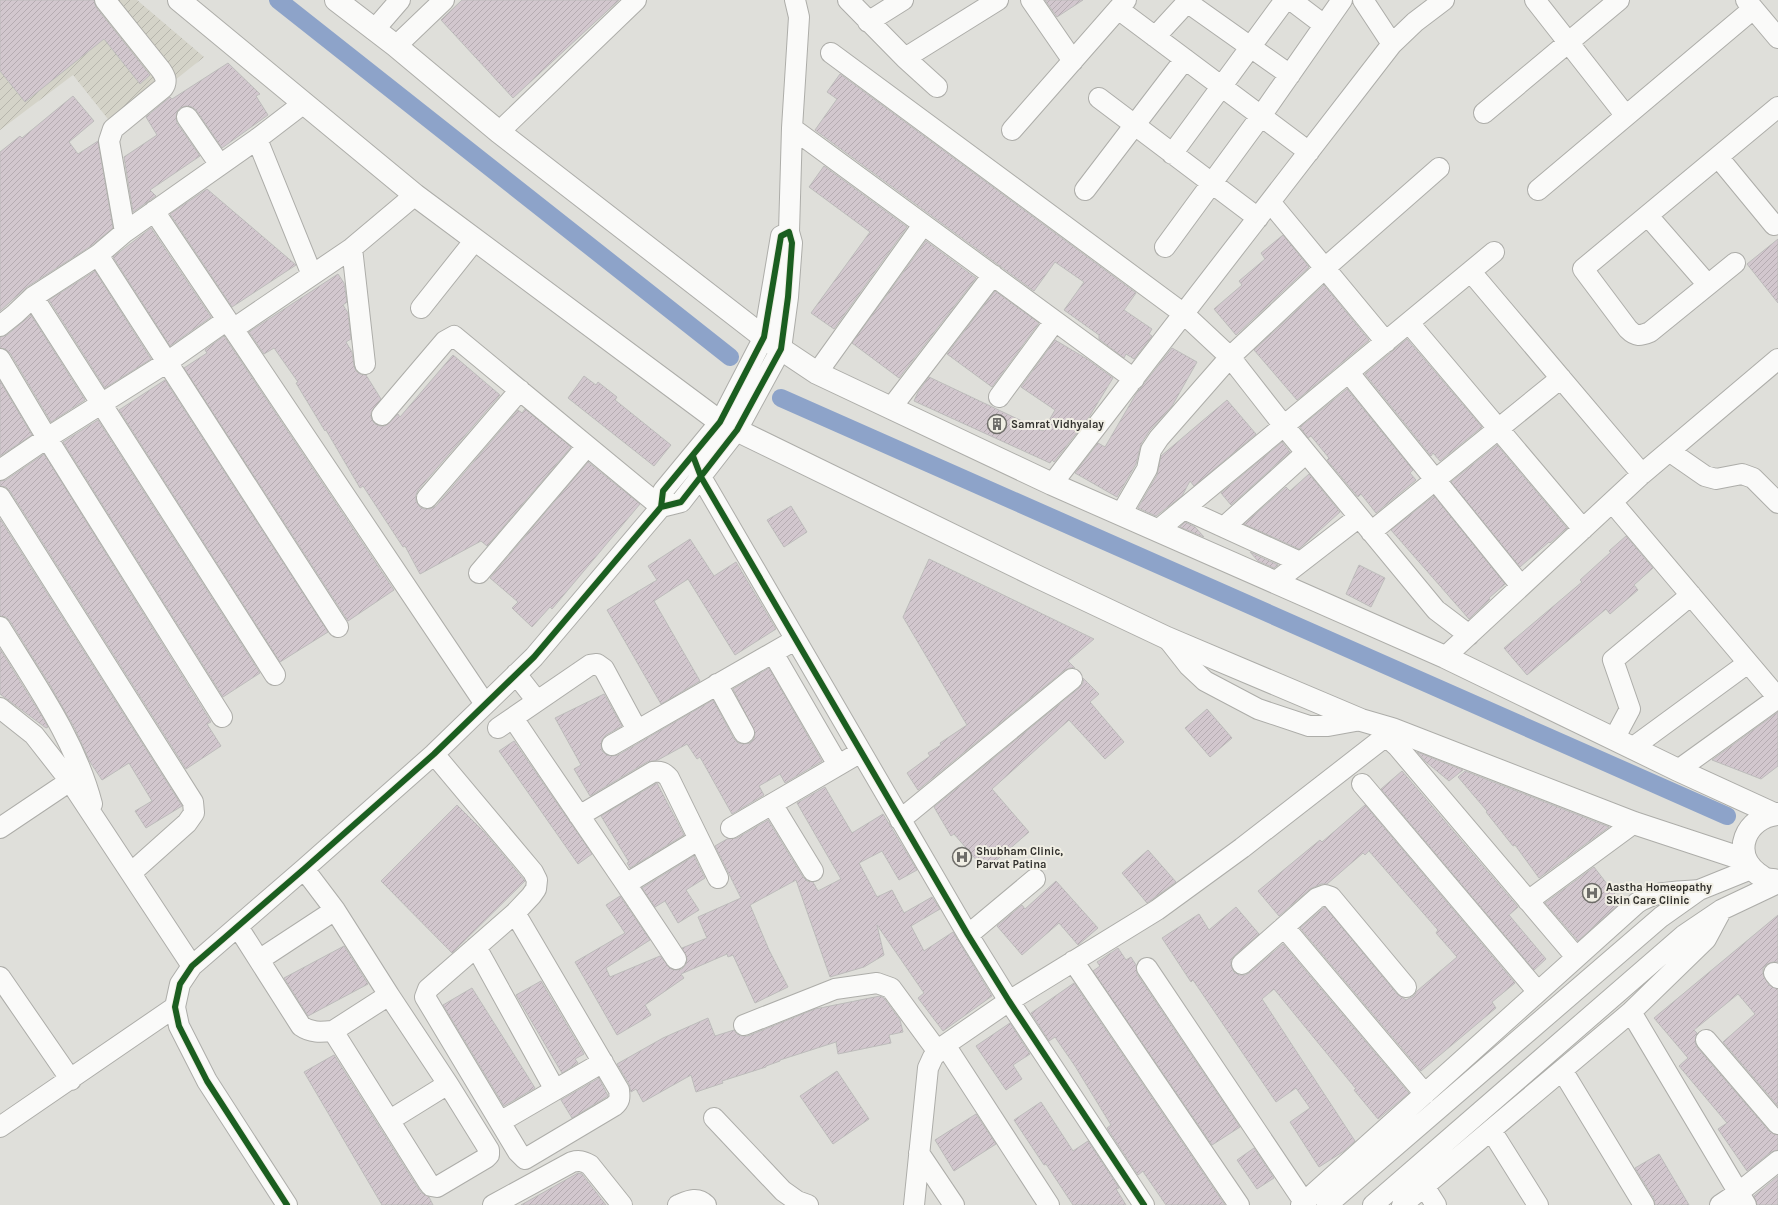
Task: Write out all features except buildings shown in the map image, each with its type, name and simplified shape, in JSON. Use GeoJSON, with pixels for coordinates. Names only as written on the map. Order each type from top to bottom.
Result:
{"type":"FeatureCollection","features":[{"type":"Feature","properties":{"kind":"main road"},"geometry":{"type":"LineString","coordinates":[[178,0],[415,195],[728,426],[1038,578],[1167,638],[1389,732],[1748,864],[1765,879],[1778,882]]}},
{"type":"Feature","properties":{"kind":"main road"},"geometry":{"type":"LineString","coordinates":[[336,0],[396,46],[499,132],[772,343],[817,373],[1052,484],[1445,657],[1678,770],[1776,814]]}},
{"type":"Feature","properties":{"kind":"main road"},"geometry":{"type":"LineString","coordinates":[[1748,864],[1744,849],[1746,834],[1755,822],[1769,814],[1776,814]]}},
{"type":"Feature","properties":{"kind":"street"},"geometry":{"type":"LineString","coordinates":[[105,0],[165,78],[166,84],[113,129],[110,136],[109,141],[125,232]]}},
{"type":"Feature","properties":{"kind":"street"},"geometry":{"type":"LineString","coordinates":[[374,30],[400,0]]}},
{"type":"Feature","properties":{"kind":"street"},"geometry":{"type":"LineString","coordinates":[[396,46],[444,0]]}},
{"type":"Feature","properties":{"kind":"street"},"geometry":{"type":"LineString","coordinates":[[499,132],[636,0]]}},
{"type":"Feature","properties":{"kind":"street"},"geometry":{"type":"LineString","coordinates":[[661,507],[681,502],[701,477],[772,343],[781,236],[789,232],[792,128],[799,17],[795,0]]}},
{"type":"Feature","properties":{"kind":"street"},"geometry":{"type":"LineString","coordinates":[[848,0],[904,58],[937,87]]}},
{"type":"Feature","properties":{"kind":"street"},"geometry":{"type":"LineString","coordinates":[[868,22],[903,0]]}},
{"type":"Feature","properties":{"kind":"street"},"geometry":{"type":"LineString","coordinates":[[904,58],[998,0]]}},
{"type":"Feature","properties":{"kind":"street"},"geometry":{"type":"LineString","coordinates":[[1031,0],[1073,61]]}},
{"type":"Feature","properties":{"kind":"street"},"geometry":{"type":"LineString","coordinates":[[1172,154],[1285,0]]}},
{"type":"Feature","properties":{"kind":"street"},"geometry":{"type":"LineString","coordinates":[[1291,0],[1324,25]]}},
{"type":"Feature","properties":{"kind":"street"},"geometry":{"type":"LineString","coordinates":[[1165,247],[1262,116],[1342,0]]}},
{"type":"Feature","properties":{"kind":"street"},"geometry":{"type":"LineString","coordinates":[[1363,0],[1392,44]]}},
{"type":"Feature","properties":{"kind":"street"},"geometry":{"type":"LineString","coordinates":[[1052,484],[1392,44],[1415,22],[1444,0]]}},
{"type":"Feature","properties":{"kind":"street"},"geometry":{"type":"LineString","coordinates":[[1535,0],[1626,116]]}},
{"type":"Feature","properties":{"kind":"street"},"geometry":{"type":"LineString","coordinates":[[1484,113],[1619,0]]}},
{"type":"Feature","properties":{"kind":"street"},"geometry":{"type":"LineString","coordinates":[[1155,37],[1188,1],[1290,75]]}},
{"type":"Feature","properties":{"kind":"street"},"geometry":{"type":"LineString","coordinates":[[1012,130],[1122,4],[1155,37],[1308,152]]}},
{"type":"Feature","properties":{"kind":"street"},"geometry":{"type":"LineString","coordinates":[[1538,190],[1626,116],[1749,4],[1778,38]]}},
{"type":"Feature","properties":{"kind":"street"},"geometry":{"type":"LineString","coordinates":[[830,53],[1184,314],[1230,357],[1284,426],[1436,610],[1469,635]]}},
{"type":"Feature","properties":{"kind":"street"},"geometry":{"type":"LineString","coordinates":[[1085,190],[1185,59]]}},
{"type":"Feature","properties":{"kind":"street"},"geometry":{"type":"LineString","coordinates":[[1098,98],[1258,218]]}},
{"type":"Feature","properties":{"kind":"street"},"geometry":{"type":"LineString","coordinates":[[0,326],[33,297],[98,255],[125,232],[258,139],[304,103]]}},
{"type":"Feature","properties":{"kind":"street"},"geometry":{"type":"LineString","coordinates":[[1735,263],[1650,332],[1640,336],[1634,335],[1628,329],[1583,269],[1778,106]]}},
{"type":"Feature","properties":{"kind":"street"},"geometry":{"type":"LineString","coordinates":[[188,117],[220,165]]}},
{"type":"Feature","properties":{"kind":"street"},"geometry":{"type":"LineString","coordinates":[[792,128],[1134,379]]}},
{"type":"Feature","properties":{"kind":"street"},"geometry":{"type":"LineString","coordinates":[[258,139],[312,275]]}},
{"type":"Feature","properties":{"kind":"street"},"geometry":{"type":"LineString","coordinates":[[1718,157],[1774,225]]}},
{"type":"Feature","properties":{"kind":"street"},"geometry":{"type":"LineString","coordinates":[[1121,514],[1147,469],[1151,450],[1159,438],[1230,357],[1325,268],[1439,168]]}},
{"type":"Feature","properties":{"kind":"street"},"geometry":{"type":"LineString","coordinates":[[0,470],[47,438],[166,363],[312,275],[352,248],[415,195]]}},
{"type":"Feature","properties":{"kind":"street"},"geometry":{"type":"LineString","coordinates":[[1270,202],[1386,342]]}},
{"type":"Feature","properties":{"kind":"street"},"geometry":{"type":"LineString","coordinates":[[154,211],[485,704]]}},
{"type":"Feature","properties":{"kind":"street"},"geometry":{"type":"LineString","coordinates":[[1648,216],[1708,285]]}},
{"type":"Feature","properties":{"kind":"street"},"geometry":{"type":"LineString","coordinates":[[817,373],[923,224]]}},
{"type":"Feature","properties":{"kind":"street"},"geometry":{"type":"LineString","coordinates":[[421,308],[474,240]]}},
{"type":"Feature","properties":{"kind":"street"},"geometry":{"type":"LineString","coordinates":[[352,248],[364,364]]}},
{"type":"Feature","properties":{"kind":"street"},"geometry":{"type":"LineString","coordinates":[[1158,530],[1494,252]]}},
{"type":"Feature","properties":{"kind":"street"},"geometry":{"type":"LineString","coordinates":[[98,255],[166,363],[338,627]]}},
{"type":"Feature","properties":{"kind":"street"},"geometry":{"type":"LineString","coordinates":[[1471,272],[1642,474]]}},
{"type":"Feature","properties":{"kind":"street"},"geometry":{"type":"LineString","coordinates":[[891,408],[993,275]]}},
{"type":"Feature","properties":{"kind":"street"},"geometry":{"type":"LineString","coordinates":[[33,297],[275,675]]}},
{"type":"Feature","properties":{"kind":"street"},"geometry":{"type":"LineString","coordinates":[[999,397],[1055,321]]}},
{"type":"Feature","properties":{"kind":"street"},"geometry":{"type":"LineString","coordinates":[[1409,323],[1583,529]]}},
{"type":"Feature","properties":{"kind":"street"},"geometry":{"type":"LineString","coordinates":[[382,415],[446,340],[454,336],[661,507]]}},
{"type":"Feature","properties":{"kind":"street"},"geometry":{"type":"LineString","coordinates":[[0,359],[47,438],[222,717]]}},
{"type":"Feature","properties":{"kind":"street"},"geometry":{"type":"LineString","coordinates":[[1445,657],[1642,474],[1778,359]]}},
{"type":"Feature","properties":{"kind":"street"},"geometry":{"type":"LineString","coordinates":[[1349,373],[1521,586]]}},
{"type":"Feature","properties":{"kind":"street"},"geometry":{"type":"LineString","coordinates":[[1275,582],[1300,562],[1365,524],[1435,480],[1561,378]]}},
{"type":"Feature","properties":{"kind":"street"},"geometry":{"type":"LineString","coordinates":[[427,498],[520,390]]}},
{"type":"Feature","properties":{"kind":"street"},"geometry":{"type":"LineString","coordinates":[[287,1205],[207,1081],[179,1026],[175,1008],[180,984],[192,966],[434,754],[534,657],[661,507],[663,491],[693,456],[728,426]]}},
{"type":"Feature","properties":{"kind":"street"},"geometry":{"type":"LineString","coordinates":[[479,572],[587,446]]}},
{"type":"Feature","properties":{"kind":"street"},"geometry":{"type":"LineString","coordinates":[[1669,451],[1705,476],[1716,479],[1742,474],[1753,478],[1778,503]]}},
{"type":"Feature","properties":{"kind":"street"},"geometry":{"type":"LineString","coordinates":[[1224,528],[1306,453]]}},
{"type":"Feature","properties":{"kind":"street"},"geometry":{"type":"LineString","coordinates":[[693,456],[701,477],[968,935],[1009,1001],[1144,1205]]}},
{"type":"Feature","properties":{"kind":"street"},"geometry":{"type":"LineString","coordinates":[[0,497],[193,802],[194,813],[187,822],[131,873]]}},
{"type":"Feature","properties":{"kind":"street"},"geometry":{"type":"LineString","coordinates":[[1612,502],[1778,698],[1678,770]]}},
{"type":"Feature","properties":{"kind":"street"},"geometry":{"type":"LineString","coordinates":[[1184,509],[1300,562]]}},
{"type":"Feature","properties":{"kind":"street"},"geometry":{"type":"LineString","coordinates":[[1623,743],[1630,709],[1613,660],[1691,595]]}},
{"type":"Feature","properties":{"kind":"street"},"geometry":{"type":"LineString","coordinates":[[0,627],[60,724],[86,782],[97,821]]}},
{"type":"Feature","properties":{"kind":"street"},"geometry":{"type":"LineString","coordinates":[[1167,638],[1189,666],[1206,681],[1258,709],[1309,726],[1328,726],[1361,720]]}},
{"type":"Feature","properties":{"kind":"street"},"geometry":{"type":"LineString","coordinates":[[612,745],[796,640]]}},
{"type":"Feature","properties":{"kind":"street"},"geometry":{"type":"LineString","coordinates":[[773,653],[838,765]]}},
{"type":"Feature","properties":{"kind":"street"},"geometry":{"type":"LineString","coordinates":[[1623,743],[1748,663]]}},
{"type":"Feature","properties":{"kind":"street"},"geometry":{"type":"LineString","coordinates":[[637,730],[604,669],[597,664],[590,665],[505,723],[579,816],[676,959]]}},
{"type":"Feature","properties":{"kind":"street"},"geometry":{"type":"LineString","coordinates":[[516,674],[537,701]]}},
{"type":"Feature","properties":{"kind":"street"},"geometry":{"type":"LineString","coordinates":[[900,820],[1072,679]]}},
{"type":"Feature","properties":{"kind":"street"},"geometry":{"type":"LineString","coordinates":[[717,684],[744,733]]}},
{"type":"Feature","properties":{"kind":"street"},"geometry":{"type":"LineString","coordinates":[[0,708],[34,735],[70,781],[192,966]]}},
{"type":"Feature","properties":{"kind":"street"},"geometry":{"type":"LineString","coordinates":[[914,1205],[928,1068],[933,1057],[1009,1001],[1157,910],[1242,848],[1389,732],[1397,746],[1576,957]]}},
{"type":"Feature","properties":{"kind":"street"},"geometry":{"type":"LineString","coordinates":[[731,828],[861,752]]}},
{"type":"Feature","properties":{"kind":"street"},"geometry":{"type":"LineString","coordinates":[[434,754],[533,872],[537,880],[536,889],[515,913],[428,989],[425,997],[518,1152],[525,1159],[529,1158],[618,1103],[620,1100],[619,1090],[515,913]]}},
{"type":"Feature","properties":{"kind":"street"},"geometry":{"type":"LineString","coordinates":[[579,816],[653,772],[659,771],[664,773],[669,778],[698,840],[718,878]]}},
{"type":"Feature","properties":{"kind":"street"},"geometry":{"type":"LineString","coordinates":[[0,828],[70,781]]}},
{"type":"Feature","properties":{"kind":"street"},"geometry":{"type":"LineString","coordinates":[[1362,784],[1538,992]]}},
{"type":"Feature","properties":{"kind":"street"},"geometry":{"type":"LineString","coordinates":[[772,804],[813,871]]}},
{"type":"Feature","properties":{"kind":"street"},"geometry":{"type":"LineString","coordinates":[[1528,901],[1634,823]]}},
{"type":"Feature","properties":{"kind":"street"},"geometry":{"type":"LineString","coordinates":[[626,884],[698,840]]}},
{"type":"Feature","properties":{"kind":"street"},"geometry":{"type":"LineString","coordinates":[[1327,1205],[1662,918],[1699,890],[1748,864]]}},
{"type":"Feature","properties":{"kind":"street"},"geometry":{"type":"LineString","coordinates":[[304,869],[335,910],[448,1084],[486,1145],[489,1155],[440,1186],[433,1187],[428,1182],[333,1031]]}},
{"type":"Feature","properties":{"kind":"street"},"geometry":{"type":"LineString","coordinates":[[968,935],[1035,879]]}},
{"type":"Feature","properties":{"kind":"street"},"geometry":{"type":"LineString","coordinates":[[1373,1205],[1684,935],[1721,910],[1778,882]]}},
{"type":"Feature","properties":{"kind":"street"},"geometry":{"type":"LineString","coordinates":[[1147,968],[1302,1204],[1637,903],[1648,896],[1663,892],[1699,890]]}},
{"type":"Feature","properties":{"kind":"street"},"geometry":{"type":"LineString","coordinates":[[1242,964],[1317,898],[1325,895],[1331,897],[1406,987]]}},
{"type":"Feature","properties":{"kind":"street"},"geometry":{"type":"LineString","coordinates":[[259,960],[335,910]]}},
{"type":"Feature","properties":{"kind":"street"},"geometry":{"type":"LineString","coordinates":[[1402,1205],[1631,1012],[1706,939],[1721,910]]}},
{"type":"Feature","properties":{"kind":"street"},"geometry":{"type":"LineString","coordinates":[[238,927],[301,1026],[307,1030],[316,1032],[333,1031],[389,995]]}},
{"type":"Feature","properties":{"kind":"street"},"geometry":{"type":"LineString","coordinates":[[1284,927],[1425,1094]]}},
{"type":"Feature","properties":{"kind":"street"},"geometry":{"type":"LineString","coordinates":[[476,947],[555,1090]]}},
{"type":"Feature","properties":{"kind":"street"},"geometry":{"type":"LineString","coordinates":[[1073,961],[1238,1205]]}},
{"type":"Feature","properties":{"kind":"street"},"geometry":{"type":"LineString","coordinates":[[0,977],[72,1080]]}},
{"type":"Feature","properties":{"kind":"street"},"geometry":{"type":"LineString","coordinates":[[744,1025],[835,989],[877,983],[891,988],[942,1049],[1050,1205]]}},
{"type":"Feature","properties":{"kind":"street"},"geometry":{"type":"LineString","coordinates":[[0,1127],[72,1080],[175,1008]]}},
{"type":"Feature","properties":{"kind":"street"},"geometry":{"type":"LineString","coordinates":[[1631,1012],[1742,1199]]}},
{"type":"Feature","properties":{"kind":"street"},"geometry":{"type":"LineString","coordinates":[[1706,1040],[1778,1124]]}},
{"type":"Feature","properties":{"kind":"street"},"geometry":{"type":"LineString","coordinates":[[500,1122],[603,1062]]}},
{"type":"Feature","properties":{"kind":"street"},"geometry":{"type":"LineString","coordinates":[[1562,1070],[1644,1205]]}},
{"type":"Feature","properties":{"kind":"street"},"geometry":{"type":"LineString","coordinates":[[390,1120],[448,1084]]}},
{"type":"Feature","properties":{"kind":"street"},"geometry":{"type":"LineString","coordinates":[[714,1118],[783,1191],[797,1201],[808,1205]]}},
{"type":"Feature","properties":{"kind":"street"},"geometry":{"type":"LineString","coordinates":[[1491,1130],[1538,1205]]}},
{"type":"Feature","properties":{"kind":"street"},"geometry":{"type":"LineString","coordinates":[[919,1153],[954,1205]]}},
{"type":"Feature","properties":{"kind":"street"},"geometry":{"type":"LineString","coordinates":[[496,1204],[578,1160],[584,1161],[590,1165],[622,1205]]}},
{"type":"Feature","properties":{"kind":"street"},"geometry":{"type":"LineString","coordinates":[[1720,1205],[1742,1199],[1778,1161]]}},
{"type":"Feature","properties":{"kind":"street"},"geometry":{"type":"LineString","coordinates":[[1424,1186],[1436,1205]]}},
{"type":"Feature","properties":{"kind":"street"},"geometry":{"type":"LineString","coordinates":[[678,1205],[692,1200],[700,1200],[706,1205]]}},
{"type":"Feature","properties":{"kind":"shaded area"},"geometry":{"type":"Polygon","coordinates":[[[0,0],[137,0],[204,57],[115,128],[73,75],[0,130],[0,0]]]}},
{"type":"Feature","properties":{"kind":"waterway"},"geometry":{"type":"LineString","coordinates":[[278,0],[730,357]]}},
{"type":"Feature","properties":{"kind":"waterway"},"geometry":{"type":"LineString","coordinates":[[781,398],[1727,816]]}},
{"type":"Feature","properties":{"kind":"cycle path"},"geometry":{"type":"LineString","coordinates":[[287,1205],[207,1081],[179,1026],[175,1007],[180,984],[192,966],[434,754],[534,657],[661,507],[663,491],[720,422],[764,337],[781,236],[789,232],[792,243],[788,297],[781,349],[737,430],[681,502],[661,507]]}},
{"type":"Feature","properties":{"kind":"cycle path"},"geometry":{"type":"LineString","coordinates":[[693,456],[701,477],[968,935],[1009,1001],[1144,1205]]}},
{"type":"Feature","properties":{"kind":"place","name":"Samrat Vidhyalay"},"geometry":{"type":"Point","coordinates":[997,424]}},
{"type":"Feature","properties":{"kind":"place","name":"Shubham Clinic, Parvat Patina"},"geometry":{"type":"Point","coordinates":[962,857]}},
{"type":"Feature","properties":{"kind":"place","name":"Aastha Homeopathy Skin Care Clinic"},"geometry":{"type":"Point","coordinates":[1592,893]}}]}
